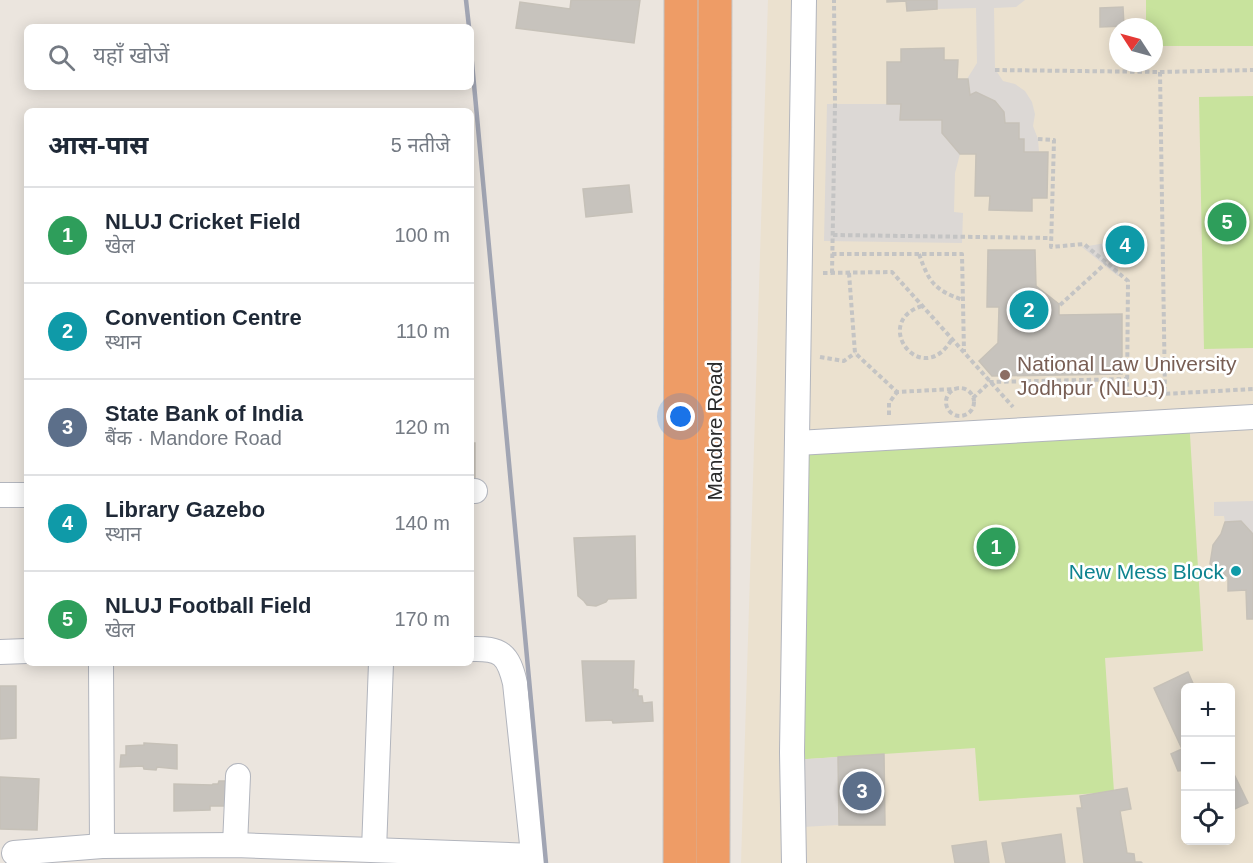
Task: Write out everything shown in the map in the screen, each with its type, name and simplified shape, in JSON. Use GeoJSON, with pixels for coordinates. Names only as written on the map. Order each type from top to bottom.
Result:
{"type":"FeatureCollection","features":[{"type":"Feature","properties":{"kind":"highway","name":"Mandore Road"},"geometry":{"type":"LineString","coordinates":[[680,863],[681,0]]}},
{"type":"Feature","properties":{"kind":"highway","name":"Mandore Road"},"geometry":{"type":"LineString","coordinates":[[713,863],[715,0]]}},
{"type":"Feature","properties":{"kind":"street"},"geometry":{"type":"LineString","coordinates":[[794,863],[792,752],[804,0]]}},
{"type":"Feature","properties":{"kind":"street"},"geometry":{"type":"LineString","coordinates":[[797,443],[1253,417]]}},
{"type":"Feature","properties":{"kind":"street"},"geometry":{"type":"LineString","coordinates":[[0,495],[24,495]]}},
{"type":"Feature","properties":{"kind":"street"},"geometry":{"type":"LineString","coordinates":[[14,853],[102,846],[235,845],[374,850],[534,860],[514,682],[510,666],[500,652],[474,649]]}},
{"type":"Feature","properties":{"kind":"street"},"geometry":{"type":"LineString","coordinates":[[0,652],[24,651]]}},
{"type":"Feature","properties":{"kind":"street"},"geometry":{"type":"LineString","coordinates":[[101,666],[102,846]]}},
{"type":"Feature","properties":{"kind":"street"},"geometry":{"type":"LineString","coordinates":[[374,850],[381,666]]}},
{"type":"Feature","properties":{"kind":"street"},"geometry":{"type":"LineString","coordinates":[[235,845],[238,776]]}},
{"type":"Feature","properties":{"kind":"path"},"geometry":{"type":"LineString","coordinates":[[832,273],[834,0]]}},
{"type":"Feature","properties":{"kind":"path"},"geometry":{"type":"LineString","coordinates":[[995,70],[1109,71]]}},
{"type":"Feature","properties":{"kind":"path"},"geometry":{"type":"LineString","coordinates":[[1163,72],[1253,70]]}},
{"type":"Feature","properties":{"kind":"path"},"geometry":{"type":"LineString","coordinates":[[1160,72],[1165,394]]}},
{"type":"Feature","properties":{"kind":"path"},"geometry":{"type":"LineString","coordinates":[[1038,139],[1054,140],[1051,247],[1084,244],[1128,281],[1127,396],[1253,390]]}},
{"type":"Feature","properties":{"kind":"path"},"geometry":{"type":"LineString","coordinates":[[833,235],[1051,238]]}},
{"type":"Feature","properties":{"kind":"path"},"geometry":{"type":"LineString","coordinates":[[832,254],[962,254],[964,353]]}},
{"type":"Feature","properties":{"kind":"path"},"geometry":{"type":"LineString","coordinates":[[919,254],[924,269],[933,283],[946,294],[963,300]]}},
{"type":"Feature","properties":{"kind":"path"},"geometry":{"type":"LineString","coordinates":[[1060,305],[1106,263]]}},
{"type":"Feature","properties":{"kind":"path"},"geometry":{"type":"LineString","coordinates":[[799,273],[892,272],[1033,430]]}},
{"type":"Feature","properties":{"kind":"path"},"geometry":{"type":"LineString","coordinates":[[849,273],[855,353],[897,392],[959,388],[967,391],[973,398],[973,406],[963,416],[953,414],[947,408],[948,395],[955,390]]}},
{"type":"Feature","properties":{"kind":"path"},"geometry":{"type":"LineString","coordinates":[[922,306],[913,308],[901,322],[900,339],[909,353],[916,357],[933,357],[940,354],[952,339]]}},
{"type":"Feature","properties":{"kind":"path"},"geometry":{"type":"LineString","coordinates":[[818,357],[844,361],[855,353]]}},
{"type":"Feature","properties":{"kind":"path"},"geometry":{"type":"LineString","coordinates":[[973,398],[990,382],[1128,379]]}},
{"type":"Feature","properties":{"kind":"path"},"geometry":{"type":"LineString","coordinates":[[889,420],[889,403],[897,392]]}},
{"type":"Feature","properties":{"kind":"shaded area","name":"National Law University Jodhpur (NLUJ)"},"geometry":{"type":"Polygon","coordinates":[[[768,0],[1253,0],[1253,863],[741,863],[768,0]]]}},
{"type":"Feature","properties":{"kind":"shaded area"},"geometry":{"type":"Polygon","coordinates":[[[937,0],[1025,0],[1016,7],[994,8],[995,69],[1003,81],[1015,84],[1025,91],[1032,102],[1035,114],[1033,126],[1038,139],[1039,152],[1024,152],[1024,139],[1019,139],[1005,123],[995,101],[976,93],[970,95],[967,79],[977,63],[976,8],[937,9],[937,0]]]}},
{"type":"Feature","properties":{"kind":"shaded area"},"geometry":{"type":"Polygon","coordinates":[[[827,104],[901,104],[901,120],[942,120],[942,133],[960,154],[955,173],[954,212],[963,213],[962,243],[824,241],[827,104]]]}},
{"type":"Feature","properties":{"kind":"shaded area"},"geometry":{"type":"Polygon","coordinates":[[[1118,241],[1118,276],[1082,247],[1118,241]]]}},
{"type":"Feature","properties":{"kind":"shaded area"},"geometry":{"type":"Polygon","coordinates":[[[1253,501],[1253,534],[1239,522],[1225,522],[1224,516],[1214,516],[1214,502],[1253,501]]]}},
{"type":"Feature","properties":{"kind":"shaded area"},"geometry":{"type":"Polygon","coordinates":[[[838,757],[839,825],[802,827],[792,760],[838,757]]]}},
{"type":"Feature","properties":{"kind":"green space"},"geometry":{"type":"Polygon","coordinates":[[[1146,0],[1253,0],[1253,46],[1163,46],[1163,18],[1146,18],[1146,0]]]}},
{"type":"Feature","properties":{"kind":"green space"},"geometry":{"type":"Polygon","coordinates":[[[1253,96],[1253,348],[1204,349],[1199,97],[1253,96]]]}},
{"type":"Feature","properties":{"kind":"green space"},"geometry":{"type":"Polygon","coordinates":[[[1189,418],[1203,651],[1105,658],[1114,792],[979,801],[975,748],[792,760],[797,443],[1189,418]]]}},
{"type":"Feature","properties":{"kind":"building"},"geometry":{"type":"Polygon","coordinates":[[[571,0],[640,0],[634,43],[516,28],[520,2],[570,9],[571,0]]]}},
{"type":"Feature","properties":{"kind":"building"},"geometry":{"type":"Polygon","coordinates":[[[887,0],[937,0],[937,9],[907,11],[906,1],[887,2],[887,0]]]}},
{"type":"Feature","properties":{"kind":"building"},"geometry":{"type":"Polygon","coordinates":[[[1123,7],[1124,18],[1109,18],[1109,27],[1100,27],[1100,8],[1123,7]]]}},
{"type":"Feature","properties":{"kind":"building"},"geometry":{"type":"Polygon","coordinates":[[[944,48],[944,60],[958,60],[957,79],[968,79],[970,95],[976,92],[995,101],[1004,112],[1005,123],[1019,123],[1019,139],[1024,139],[1024,152],[1048,152],[1047,198],[1032,198],[1032,211],[989,210],[990,196],[975,196],[976,154],[960,154],[942,133],[942,120],[900,120],[901,104],[887,104],[887,62],[901,62],[901,49],[944,48]]]}},
{"type":"Feature","properties":{"kind":"building"},"geometry":{"type":"Polygon","coordinates":[[[629,185],[632,212],[586,217],[583,189],[629,185]]]}},
{"type":"Feature","properties":{"kind":"building"},"geometry":{"type":"Polygon","coordinates":[[[1130,240],[1132,249],[1127,256],[1118,249],[1118,241],[1130,240]]]}},
{"type":"Feature","properties":{"kind":"building"},"geometry":{"type":"Polygon","coordinates":[[[988,250],[1035,250],[1036,286],[1059,304],[1059,315],[1122,314],[1122,374],[992,376],[979,361],[998,343],[999,307],[987,307],[988,250]]]}},
{"type":"Feature","properties":{"kind":"building"},"geometry":{"type":"Polygon","coordinates":[[[474,443],[475,443],[474,480],[474,443]]]}},
{"type":"Feature","properties":{"kind":"building","name":"New Mess Block"},"geometry":{"type":"Polygon","coordinates":[[[1241,521],[1253,534],[1253,619],[1247,619],[1246,590],[1228,591],[1228,577],[1210,564],[1213,545],[1221,534],[1225,522],[1241,521]]]}},
{"type":"Feature","properties":{"kind":"building"},"geometry":{"type":"Polygon","coordinates":[[[635,536],[636,598],[608,599],[596,606],[587,605],[578,596],[574,538],[635,536]]]}},
{"type":"Feature","properties":{"kind":"building"},"geometry":{"type":"Polygon","coordinates":[[[582,661],[634,661],[633,691],[638,690],[638,696],[642,696],[643,703],[652,702],[653,721],[613,723],[612,720],[586,721],[582,661]]]}},
{"type":"Feature","properties":{"kind":"building"},"geometry":{"type":"Polygon","coordinates":[[[1188,672],[1193,683],[1181,683],[1181,747],[1154,688],[1188,672]]]}},
{"type":"Feature","properties":{"kind":"building"},"geometry":{"type":"Polygon","coordinates":[[[0,686],[16,686],[16,738],[0,739],[0,686]]]}},
{"type":"Feature","properties":{"kind":"building"},"geometry":{"type":"Polygon","coordinates":[[[144,743],[177,745],[177,769],[157,767],[156,770],[144,769],[143,766],[120,767],[121,755],[126,755],[126,746],[144,745],[144,743]]]}},
{"type":"Feature","properties":{"kind":"building"},"geometry":{"type":"Polygon","coordinates":[[[1181,749],[1181,771],[1178,771],[1171,754],[1181,749]]]}},
{"type":"Feature","properties":{"kind":"building"},"geometry":{"type":"Polygon","coordinates":[[[884,754],[885,825],[839,825],[838,757],[884,754]]]}},
{"type":"Feature","properties":{"kind":"building"},"geometry":{"type":"Polygon","coordinates":[[[1235,776],[1248,803],[1235,809],[1235,776]]]}},
{"type":"Feature","properties":{"kind":"building"},"geometry":{"type":"Polygon","coordinates":[[[0,777],[39,779],[37,830],[0,829],[0,777]]]}},
{"type":"Feature","properties":{"kind":"building"},"geometry":{"type":"Polygon","coordinates":[[[219,781],[226,781],[225,806],[210,806],[210,810],[174,811],[174,784],[212,785],[218,784],[219,781]]]}},
{"type":"Feature","properties":{"kind":"building"},"geometry":{"type":"Polygon","coordinates":[[[1127,788],[1131,809],[1120,811],[1127,853],[1134,854],[1135,862],[1142,863],[1084,863],[1077,808],[1082,808],[1080,796],[1127,788]]]}},
{"type":"Feature","properties":{"kind":"building"},"geometry":{"type":"Polygon","coordinates":[[[1061,834],[1065,863],[1006,863],[1002,843],[1061,834]]]}},
{"type":"Feature","properties":{"kind":"building"},"geometry":{"type":"Polygon","coordinates":[[[986,841],[989,863],[955,863],[952,846],[986,841]]]}},
{"type":"Feature","properties":{"kind":"railway"},"geometry":{"type":"LineString","coordinates":[[466,0],[469,24]]}},
{"type":"Feature","properties":{"kind":"railway"},"geometry":{"type":"LineString","coordinates":[[474,84],[546,863]]}},
{"type":"Feature","properties":{"kind":"place","name":"NLUJ Football Field"},"geometry":{"type":"Point","coordinates":[1227,222]}},
{"type":"Feature","properties":{"kind":"place","name":"Library Gazebo"},"geometry":{"type":"Point","coordinates":[1125,245]}},
{"type":"Feature","properties":{"kind":"place","name":"Convention Centre"},"geometry":{"type":"Point","coordinates":[1029,310]}},
{"type":"Feature","properties":{"kind":"place","name":"National Law University Jodhpur (NLUJ)"},"geometry":{"type":"Point","coordinates":[1005,375]}},
{"type":"Feature","properties":{"kind":"place","name":"NLUJ Cricket Field"},"geometry":{"type":"Point","coordinates":[996,547]}},
{"type":"Feature","properties":{"kind":"place","name":"New Mess Block"},"geometry":{"type":"Point","coordinates":[1236,571]}},
{"type":"Feature","properties":{"kind":"place","name":"State Bank of India"},"geometry":{"type":"Point","coordinates":[862,791]}}]}
